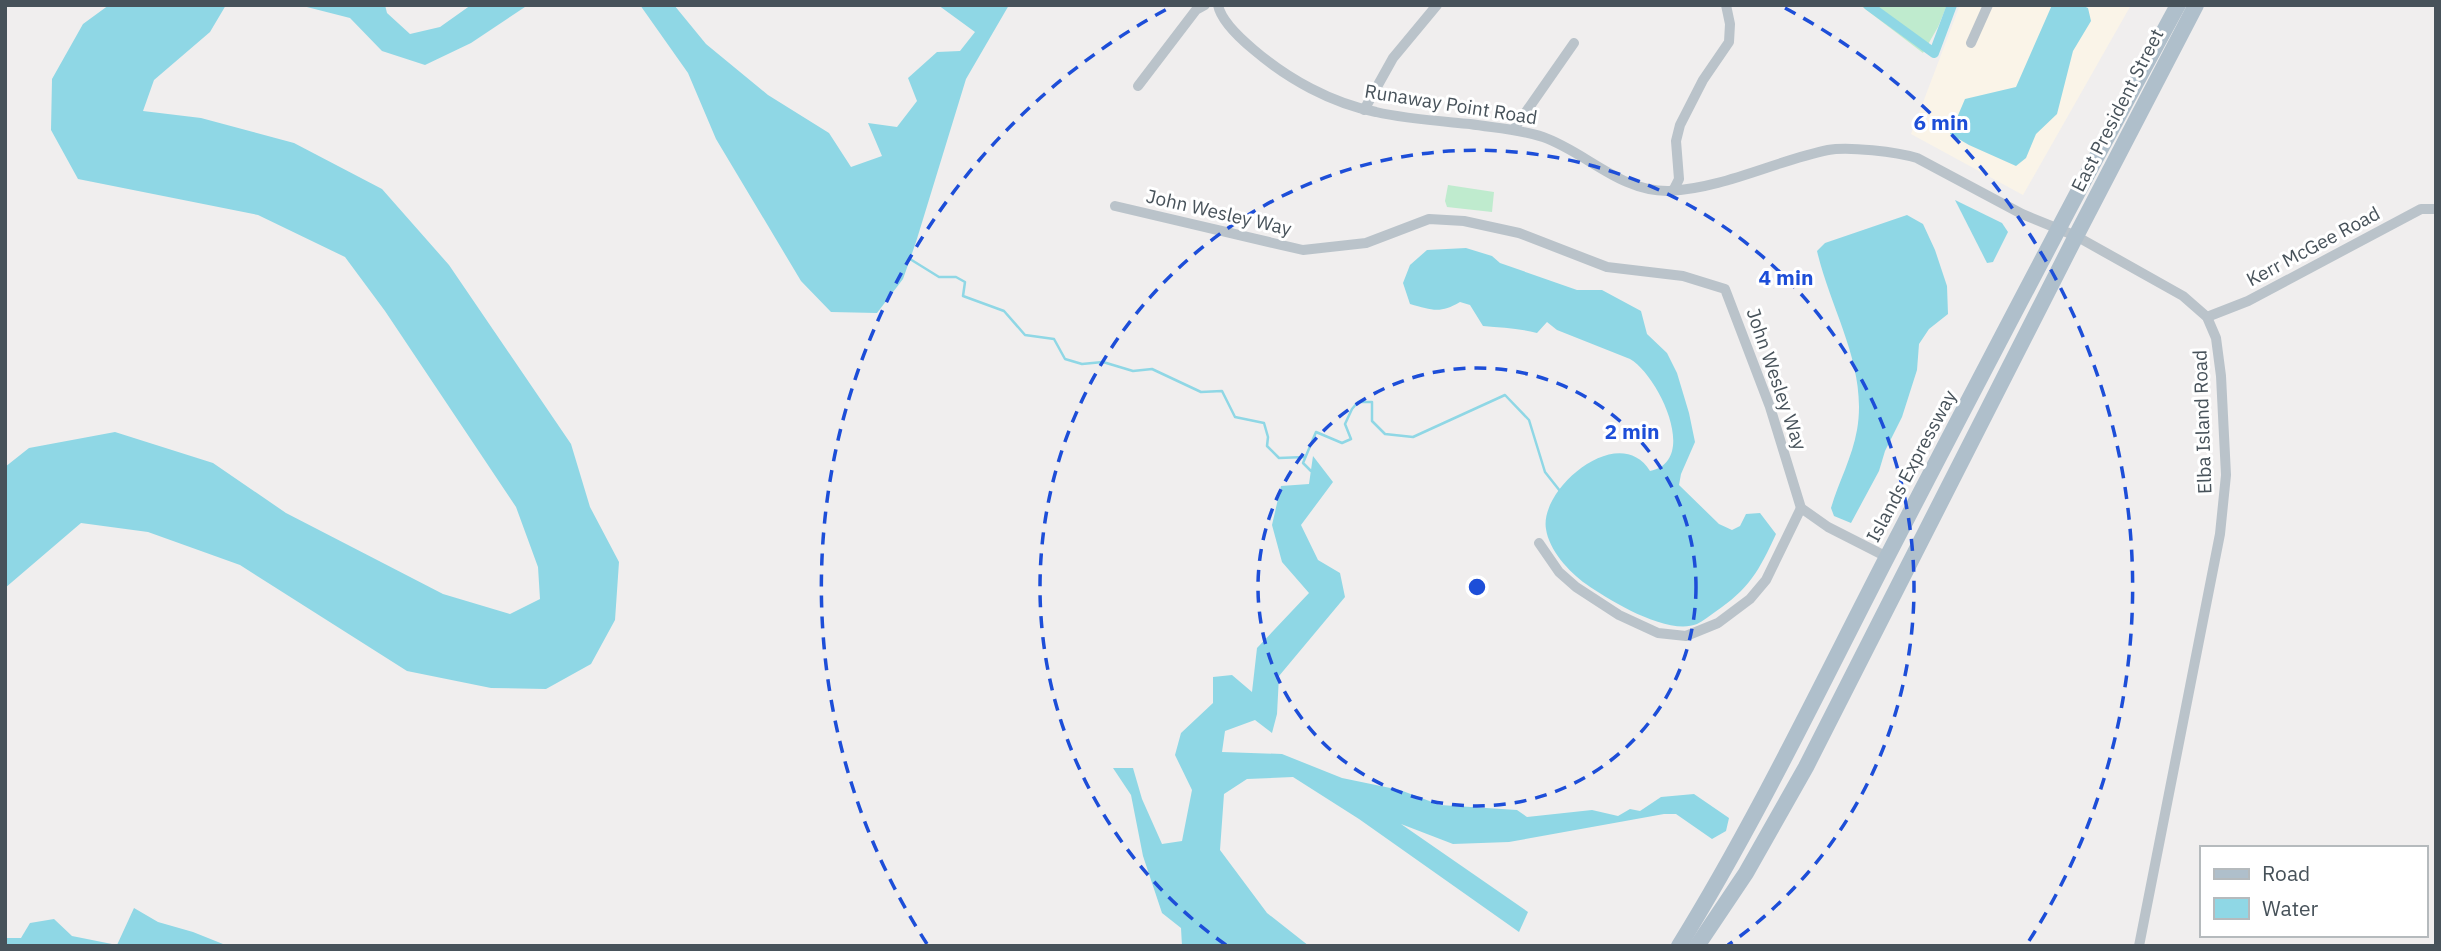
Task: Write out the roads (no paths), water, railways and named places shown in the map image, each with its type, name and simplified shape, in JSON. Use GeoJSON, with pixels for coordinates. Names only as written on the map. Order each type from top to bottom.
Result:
{"type":"FeatureCollection","features":[{"type":"Feature","properties":{"kind":"main road","name":"Islands Expressway"},"geometry":{"type":"LineString","coordinates":[[1679,946],[1787,757],[1887,557],[2058,228],[2178,5]]}},
{"type":"Feature","properties":{"kind":"main road","name":"East President Street"},"geometry":{"type":"LineString","coordinates":[[2076,236],[2196,5]]}},
{"type":"Feature","properties":{"kind":"main road"},"geometry":{"type":"LineString","coordinates":[[1697,946],[1746,873],[1806,767],[2076,236]]}},
{"type":"Feature","properties":{"kind":"street"},"geometry":{"type":"LineString","coordinates":[[1138,86],[1196,10],[1205,5]]}},
{"type":"Feature","properties":{"kind":"street","name":"Runaway Point Road"},"geometry":{"type":"LineString","coordinates":[[1218,5],[1219,11],[1246,44],[1279,70],[1330,97],[1364,110],[1514,129],[1553,141],[1619,179],[1647,187],[1669,191],[1702,186],[1830,149],[1901,153],[2022,214],[2058,228]]}},
{"type":"Feature","properties":{"kind":"street"},"geometry":{"type":"LineString","coordinates":[[1364,110],[1393,58],[1437,5]]}},
{"type":"Feature","properties":{"kind":"street"},"geometry":{"type":"LineString","coordinates":[[1674,189],[1679,179],[1676,141],[1680,125],[1703,80],[1729,42],[1730,24],[1726,5]]}},
{"type":"Feature","properties":{"kind":"street"},"geometry":{"type":"LineString","coordinates":[[1972,43],[1989,5]]}},
{"type":"Feature","properties":{"kind":"street"},"geometry":{"type":"LineString","coordinates":[[1514,129],[1574,43]]}},
{"type":"Feature","properties":{"kind":"street","name":"John Wesley Way"},"geometry":{"type":"LineString","coordinates":[[1115,206],[1303,250],[1366,243],[1429,219],[1464,221],[1519,233],[1607,267],[1683,276],[1725,289],[1770,407],[1801,508]]}},
{"type":"Feature","properties":{"kind":"street","name":"Kerr McGee Road"},"geometry":{"type":"LineString","coordinates":[[2207,317],[2248,301],[2421,209],[2436,209]]}},
{"type":"Feature","properties":{"kind":"street"},"geometry":{"type":"LineString","coordinates":[[2058,228],[2183,296],[2207,317]]}},
{"type":"Feature","properties":{"kind":"street","name":"Elba Island Road"},"geometry":{"type":"LineString","coordinates":[[2140,946],[2220,534],[2226,475],[2221,376],[2216,338],[2207,317]]}},
{"type":"Feature","properties":{"kind":"street"},"geometry":{"type":"LineString","coordinates":[[1539,543],[1559,572],[1576,587],[1609,608],[1658,633],[1686,636],[1717,623],[1750,599],[1766,580],[1801,508],[1828,527],[1887,557]]}},
{"type":"Feature","properties":{"kind":"water"},"geometry":{"type":"Polygon","coordinates":[[[109,5],[226,5],[210,32],[154,80],[143,111],[201,118],[294,143],[382,189],[449,265],[571,444],[590,507],[619,562],[615,620],[591,664],[546,689],[491,688],[407,671],[240,565],[148,532],[81,523],[5,588],[5,467],[29,448],[115,432],[213,463],[286,513],[443,594],[510,614],[540,599],[538,567],[516,507],[385,311],[345,257],[258,215],[78,179],[51,130],[52,79],[83,24],[109,5]]]}},
{"type":"Feature","properties":{"kind":"water"},"geometry":{"type":"Polygon","coordinates":[[[299,5],[385,5],[387,13],[410,34],[440,27],[471,5],[528,5],[471,43],[425,65],[382,51],[350,18],[299,5]]]}},
{"type":"Feature","properties":{"kind":"water"},"geometry":{"type":"Polygon","coordinates":[[[640,5],[674,5],[706,44],[768,95],[829,133],[851,167],[882,156],[868,123],[897,127],[917,101],[908,78],[937,52],[960,51],[975,32],[938,5],[1009,5],[966,79],[903,279],[877,313],[831,312],[801,281],[716,139],[688,73],[640,5]]]}},
{"type":"Feature","properties":{"kind":"water"},"geometry":{"type":"Polygon","coordinates":[[[2052,5],[2081,5],[2088,8],[2091,21],[2073,51],[2057,114],[2036,134],[2026,158],[2016,166],[1950,134],[1965,99],[2016,87],[2052,5]]]}},
{"type":"Feature","properties":{"kind":"water"},"geometry":{"type":"Polygon","coordinates":[[[1955,200],[2002,223],[2008,232],[1993,262],[1987,263],[1955,200]]]}},
{"type":"Feature","properties":{"kind":"water"},"geometry":{"type":"Polygon","coordinates":[[[1907,215],[1923,224],[1935,250],[1947,286],[1948,314],[1929,329],[1919,344],[1917,370],[1902,417],[1885,451],[1879,471],[1851,523],[1834,516],[1831,508],[1857,430],[1857,384],[1853,361],[1817,251],[1825,243],[1907,215]]]}},
{"type":"Feature","properties":{"kind":"water"},"geometry":{"type":"Polygon","coordinates":[[[1466,248],[1577,290],[1602,290],[1641,311],[1647,334],[1667,353],[1677,373],[1689,413],[1695,442],[1679,485],[1719,524],[1732,530],[1740,526],[1746,514],[1760,513],[1776,534],[1758,569],[1745,587],[1727,604],[1697,624],[1671,625],[1655,621],[1609,599],[1586,584],[1555,552],[1546,529],[1547,513],[1555,496],[1568,480],[1584,466],[1602,457],[1620,453],[1636,457],[1650,471],[1665,464],[1672,452],[1673,435],[1669,417],[1652,382],[1630,359],[1557,330],[1547,322],[1537,333],[1483,326],[1470,305],[1460,302],[1436,310],[1410,304],[1403,283],[1410,265],[1427,250],[1466,248]]]}},
{"type":"Feature","properties":{"kind":"water"},"geometry":{"type":"Polygon","coordinates":[[[1313,456],[1333,482],[1301,525],[1318,560],[1340,573],[1345,597],[1279,676],[1277,714],[1272,733],[1255,720],[1225,731],[1222,752],[1282,754],[1342,778],[1400,790],[1440,805],[1517,810],[1527,817],[1592,810],[1618,816],[1630,809],[1640,811],[1661,797],[1694,794],[1729,818],[1726,831],[1712,839],[1676,814],[1664,814],[1509,842],[1453,844],[1401,824],[1528,912],[1519,932],[1359,819],[1293,777],[1247,779],[1224,794],[1220,850],[1267,913],[1309,946],[1182,946],[1181,928],[1162,913],[1143,856],[1131,795],[1113,768],[1133,768],[1142,799],[1162,844],[1182,841],[1192,790],[1175,755],[1181,733],[1213,703],[1213,677],[1232,675],[1252,692],[1257,648],[1309,593],[1282,562],[1272,525],[1281,486],[1309,484],[1313,456]]]}},
{"type":"Feature","properties":{"kind":"water"},"geometry":{"type":"Polygon","coordinates":[[[134,908],[158,922],[228,946],[5,946],[5,938],[21,938],[30,923],[54,919],[72,936],[117,945],[134,908]]]}},
{"type":"Feature","properties":{"kind":"waterway"},"geometry":{"type":"LineString","coordinates":[[1868,5],[1934,53],[1952,5]]}},
{"type":"Feature","properties":{"kind":"waterway"},"geometry":{"type":"LineString","coordinates":[[910,259],[939,277],[956,277],[965,282],[963,296],[1004,311],[1025,335],[1054,339],[1065,359],[1082,364],[1103,362],[1133,371],[1152,369],[1201,392],[1222,391],[1235,417],[1264,423],[1268,437],[1267,446],[1279,458],[1305,457]]}},
{"type":"Feature","properties":{"kind":"waterway"},"geometry":{"type":"LineString","coordinates":[[1311,471],[1303,463],[1316,432],[1342,443],[1351,439],[1345,424],[1358,402],[1372,402],[1372,421],[1385,434],[1413,437],[1505,395],[1529,420],[1545,472],[1560,491]]}}]}
